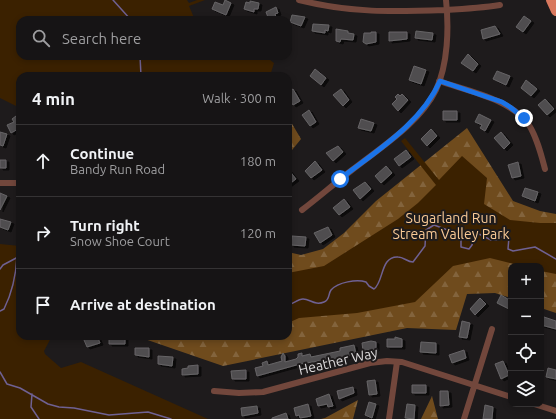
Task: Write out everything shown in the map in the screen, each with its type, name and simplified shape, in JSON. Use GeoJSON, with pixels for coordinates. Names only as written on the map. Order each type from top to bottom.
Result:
{"type":"FeatureCollection","features":[{"type":"Feature","properties":{"kind":"highway"},"geometry":{"type":"LineString","coordinates":[[551,0],[556,11]]}},
{"type":"Feature","properties":{"kind":"street"},"geometry":{"type":"LineString","coordinates":[[299,0],[336,8],[375,12],[447,10],[500,5]]}},
{"type":"Feature","properties":{"kind":"street"},"geometry":{"type":"LineString","coordinates":[[302,210],[414,120],[430,101],[440,81],[444,62],[447,10],[446,0]]}},
{"type":"Feature","properties":{"kind":"street"},"geometry":{"type":"LineString","coordinates":[[440,81],[502,102],[517,112],[533,133],[545,168]]}},
{"type":"Feature","properties":{"kind":"street"},"geometry":{"type":"LineString","coordinates":[[0,183],[16,183]]}},
{"type":"Feature","properties":{"kind":"street"},"geometry":{"type":"LineString","coordinates":[[464,419],[492,329]]}},
{"type":"Feature","properties":{"kind":"street"},"geometry":{"type":"LineString","coordinates":[[389,419],[397,362]]}},
{"type":"Feature","properties":{"kind":"street","name":"Heather Way"},"geometry":{"type":"LineString","coordinates":[[214,391],[239,393],[263,392],[370,363],[397,362],[508,396]]}},
{"type":"Feature","properties":{"kind":"street"},"geometry":{"type":"LineString","coordinates":[[543,407],[556,411]]}},
{"type":"Feature","properties":{"kind":"green space"},"geometry":{"type":"Polygon","coordinates":[[[0,0],[187,0],[189,3],[197,0],[205,0],[189,6],[193,16],[16,16],[16,60],[270,60],[274,63],[271,72],[16,72],[16,106],[0,98],[0,0]]]}},
{"type":"Feature","properties":{"kind":"green space"},"geometry":{"type":"Polygon","coordinates":[[[292,124],[301,139],[292,150],[292,124]]]}},
{"type":"Feature","properties":{"kind":"green space"},"geometry":{"type":"Polygon","coordinates":[[[467,128],[513,201],[540,211],[556,214],[556,313],[544,309],[544,263],[508,263],[508,297],[495,293],[467,294],[456,330],[407,328],[223,366],[148,340],[292,340],[292,253],[301,255],[323,249],[344,233],[376,201],[467,128]]]}},
{"type":"Feature","properties":{"kind":"green space","name":"Sugarland Run Stream Valley Park"},"geometry":{"type":"Polygon","coordinates":[[[405,138],[439,180],[462,156],[487,178],[484,204],[510,220],[556,223],[556,274],[544,272],[544,263],[510,263],[490,258],[453,266],[415,302],[357,313],[299,318],[292,321],[292,272],[324,266],[398,219],[418,203],[436,185],[401,141],[405,138]]]}},
{"type":"Feature","properties":{"kind":"green space"},"geometry":{"type":"Polygon","coordinates":[[[0,244],[16,246],[16,340],[50,340],[44,351],[45,354],[61,368],[81,362],[208,419],[0,419],[0,244]]]}},
{"type":"Feature","properties":{"kind":"green space"},"geometry":{"type":"Polygon","coordinates":[[[432,396],[438,419],[421,419],[432,396]]]}},
{"type":"Feature","properties":{"kind":"green space"},"geometry":{"type":"Polygon","coordinates":[[[358,400],[353,419],[321,419],[325,418],[358,400]]]}},
{"type":"Feature","properties":{"kind":"building"},"geometry":{"type":"Polygon","coordinates":[[[225,0],[231,3],[226,15],[212,9],[215,2],[223,5],[225,0]]]}},
{"type":"Feature","properties":{"kind":"building"},"geometry":{"type":"Polygon","coordinates":[[[250,1],[259,3],[258,9],[254,9],[254,12],[244,9],[246,2],[250,3],[250,1]]]}},
{"type":"Feature","properties":{"kind":"building"},"geometry":{"type":"Polygon","coordinates":[[[276,7],[278,13],[275,14],[276,16],[268,16],[266,12],[276,7]]]}},
{"type":"Feature","properties":{"kind":"building"},"geometry":{"type":"Polygon","coordinates":[[[292,16],[305,17],[301,26],[292,23],[292,16]]]}},
{"type":"Feature","properties":{"kind":"building"},"geometry":{"type":"Polygon","coordinates":[[[524,16],[531,21],[523,32],[516,27],[524,16]]]}},
{"type":"Feature","properties":{"kind":"building"},"geometry":{"type":"Polygon","coordinates":[[[313,24],[329,25],[328,31],[325,30],[325,33],[312,31],[313,24]]]}},
{"type":"Feature","properties":{"kind":"building"},"geometry":{"type":"Polygon","coordinates":[[[495,26],[500,34],[483,39],[481,30],[495,26]]]}},
{"type":"Feature","properties":{"kind":"building"},"geometry":{"type":"Polygon","coordinates":[[[336,29],[348,31],[348,33],[354,34],[353,40],[341,39],[340,42],[336,41],[336,29]]]}},
{"type":"Feature","properties":{"kind":"building"},"geometry":{"type":"Polygon","coordinates":[[[416,31],[433,33],[432,40],[415,38],[416,31]]]}},
{"type":"Feature","properties":{"kind":"building"},"geometry":{"type":"Polygon","coordinates":[[[376,32],[376,42],[366,44],[363,42],[364,33],[376,32]]]}},
{"type":"Feature","properties":{"kind":"building"},"geometry":{"type":"Polygon","coordinates":[[[389,32],[407,32],[407,39],[389,41],[389,32]]]}},
{"type":"Feature","properties":{"kind":"building"},"geometry":{"type":"Polygon","coordinates":[[[468,54],[478,64],[473,71],[461,63],[468,54]]]}},
{"type":"Feature","properties":{"kind":"building"},"geometry":{"type":"Polygon","coordinates":[[[414,66],[426,70],[421,84],[409,80],[414,66]]]}},
{"type":"Feature","properties":{"kind":"building"},"geometry":{"type":"Polygon","coordinates":[[[315,69],[326,78],[321,85],[310,76],[315,69]]]}},
{"type":"Feature","properties":{"kind":"building"},"geometry":{"type":"Polygon","coordinates":[[[497,71],[510,76],[506,85],[493,79],[497,71]]]}},
{"type":"Feature","properties":{"kind":"building"},"geometry":{"type":"Polygon","coordinates":[[[526,80],[537,89],[531,96],[521,88],[526,80]]]}},
{"type":"Feature","properties":{"kind":"building"},"geometry":{"type":"Polygon","coordinates":[[[341,89],[349,100],[343,106],[333,95],[341,89]]]}},
{"type":"Feature","properties":{"kind":"building"},"geometry":{"type":"Polygon","coordinates":[[[292,90],[300,101],[293,105],[292,103],[292,90]]]}},
{"type":"Feature","properties":{"kind":"building"},"geometry":{"type":"Polygon","coordinates":[[[398,94],[400,96],[402,94],[408,100],[398,111],[392,104],[397,99],[395,97],[398,94]]]}},
{"type":"Feature","properties":{"kind":"building"},"geometry":{"type":"Polygon","coordinates":[[[545,99],[554,109],[547,115],[538,105],[545,99]]]}},
{"type":"Feature","properties":{"kind":"building"},"geometry":{"type":"Polygon","coordinates":[[[309,110],[316,122],[310,126],[302,115],[309,110]]]}},
{"type":"Feature","properties":{"kind":"building"},"geometry":{"type":"Polygon","coordinates":[[[443,111],[457,111],[457,120],[443,120],[443,111]]]}},
{"type":"Feature","properties":{"kind":"building"},"geometry":{"type":"Polygon","coordinates":[[[479,114],[491,120],[485,131],[480,128],[482,125],[475,122],[479,114]]]}},
{"type":"Feature","properties":{"kind":"building"},"geometry":{"type":"Polygon","coordinates":[[[16,116],[16,130],[11,133],[7,125],[14,122],[12,119],[16,116]]]}},
{"type":"Feature","properties":{"kind":"building"},"geometry":{"type":"Polygon","coordinates":[[[361,119],[374,123],[371,131],[358,128],[361,119]]]}},
{"type":"Feature","properties":{"kind":"building"},"geometry":{"type":"Polygon","coordinates":[[[431,129],[437,136],[427,146],[421,139],[431,129]]]}},
{"type":"Feature","properties":{"kind":"building"},"geometry":{"type":"Polygon","coordinates":[[[0,132],[7,134],[3,146],[0,145],[0,132]]]}},
{"type":"Feature","properties":{"kind":"building"},"geometry":{"type":"Polygon","coordinates":[[[501,132],[510,143],[504,149],[494,138],[501,132]]]}},
{"type":"Feature","properties":{"kind":"building"},"geometry":{"type":"Polygon","coordinates":[[[338,146],[343,152],[333,161],[326,153],[338,146]]]}},
{"type":"Feature","properties":{"kind":"building"},"geometry":{"type":"Polygon","coordinates":[[[406,150],[411,157],[399,166],[394,159],[406,150]]]}},
{"type":"Feature","properties":{"kind":"building"},"geometry":{"type":"Polygon","coordinates":[[[0,160],[6,160],[6,168],[0,168],[0,160]]]}},
{"type":"Feature","properties":{"kind":"building"},"geometry":{"type":"Polygon","coordinates":[[[315,161],[322,170],[311,178],[305,171],[315,161]]]}},
{"type":"Feature","properties":{"kind":"building"},"geometry":{"type":"Polygon","coordinates":[[[518,162],[521,176],[512,178],[508,165],[518,162]]]}},
{"type":"Feature","properties":{"kind":"building"},"geometry":{"type":"Polygon","coordinates":[[[386,166],[392,173],[381,183],[375,176],[386,166]]]}},
{"type":"Feature","properties":{"kind":"building"},"geometry":{"type":"Polygon","coordinates":[[[292,174],[296,179],[292,182],[292,174]]]}},
{"type":"Feature","properties":{"kind":"building"},"geometry":{"type":"Polygon","coordinates":[[[365,182],[371,189],[360,199],[353,190],[365,182]]]}},
{"type":"Feature","properties":{"kind":"building"},"geometry":{"type":"Polygon","coordinates":[[[525,188],[538,192],[535,201],[522,196],[525,188]]]}},
{"type":"Feature","properties":{"kind":"building"},"geometry":{"type":"Polygon","coordinates":[[[0,193],[7,196],[0,210],[0,193]]]}},
{"type":"Feature","properties":{"kind":"building"},"geometry":{"type":"Polygon","coordinates":[[[344,199],[350,207],[339,215],[333,208],[344,199]]]}},
{"type":"Feature","properties":{"kind":"building"},"geometry":{"type":"Polygon","coordinates":[[[0,219],[11,222],[8,230],[0,227],[0,219]]]}},
{"type":"Feature","properties":{"kind":"building"},"geometry":{"type":"Polygon","coordinates":[[[328,227],[332,235],[320,243],[314,233],[328,227]]]}},
{"type":"Feature","properties":{"kind":"building"},"geometry":{"type":"Polygon","coordinates":[[[292,236],[306,237],[305,246],[292,245],[292,236]]]}},
{"type":"Feature","properties":{"kind":"building"},"geometry":{"type":"Polygon","coordinates":[[[501,295],[508,299],[508,308],[497,303],[501,295]]]}},
{"type":"Feature","properties":{"kind":"building"},"geometry":{"type":"Polygon","coordinates":[[[480,298],[486,304],[475,315],[470,309],[480,298]]]}},
{"type":"Feature","properties":{"kind":"building"},"geometry":{"type":"Polygon","coordinates":[[[544,317],[556,321],[556,329],[544,326],[544,317]]]}},
{"type":"Feature","properties":{"kind":"building"},"geometry":{"type":"Polygon","coordinates":[[[462,321],[470,323],[467,338],[459,337],[462,321]]]}},
{"type":"Feature","properties":{"kind":"building"},"geometry":{"type":"Polygon","coordinates":[[[395,337],[402,339],[402,347],[387,347],[387,339],[395,339],[395,337]]]}},
{"type":"Feature","properties":{"kind":"building"},"geometry":{"type":"Polygon","coordinates":[[[84,340],[99,340],[100,343],[87,347],[84,340]]]}},
{"type":"Feature","properties":{"kind":"building"},"geometry":{"type":"Polygon","coordinates":[[[109,340],[125,340],[125,344],[109,344],[109,340]]]}},
{"type":"Feature","properties":{"kind":"building"},"geometry":{"type":"Polygon","coordinates":[[[371,341],[376,342],[376,349],[363,351],[362,343],[371,341]]]}},
{"type":"Feature","properties":{"kind":"building"},"geometry":{"type":"Polygon","coordinates":[[[421,342],[436,343],[436,353],[420,352],[421,342]]]}},
{"type":"Feature","properties":{"kind":"building"},"geometry":{"type":"Polygon","coordinates":[[[354,345],[356,354],[319,363],[319,361],[300,364],[257,376],[255,368],[263,366],[262,363],[267,361],[268,365],[282,361],[281,357],[283,353],[285,356],[285,362],[296,359],[298,354],[302,353],[302,356],[310,354],[311,357],[340,351],[340,348],[354,345]]]}},
{"type":"Feature","properties":{"kind":"building"},"geometry":{"type":"Polygon","coordinates":[[[135,348],[149,348],[149,357],[135,355],[135,348]]]}},
{"type":"Feature","properties":{"kind":"building"},"geometry":{"type":"Polygon","coordinates":[[[464,350],[466,358],[452,363],[449,355],[464,350]]]}},
{"type":"Feature","properties":{"kind":"building"},"geometry":{"type":"Polygon","coordinates":[[[158,356],[173,357],[172,366],[158,364],[158,356]]]}},
{"type":"Feature","properties":{"kind":"building"},"geometry":{"type":"Polygon","coordinates":[[[503,361],[508,376],[501,379],[495,364],[503,361]]]}},
{"type":"Feature","properties":{"kind":"building"},"geometry":{"type":"Polygon","coordinates":[[[198,365],[198,374],[182,375],[182,369],[188,368],[188,366],[198,365]]]}},
{"type":"Feature","properties":{"kind":"building"},"geometry":{"type":"Polygon","coordinates":[[[548,368],[556,370],[556,379],[546,377],[548,368]]]}},
{"type":"Feature","properties":{"kind":"building"},"geometry":{"type":"Polygon","coordinates":[[[246,370],[246,379],[232,379],[231,371],[246,370]]]}},
{"type":"Feature","properties":{"kind":"building"},"geometry":{"type":"Polygon","coordinates":[[[375,380],[377,394],[369,395],[367,381],[375,380]]]}},
{"type":"Feature","properties":{"kind":"building"},"geometry":{"type":"Polygon","coordinates":[[[412,385],[426,385],[426,393],[412,393],[412,385]]]}},
{"type":"Feature","properties":{"kind":"building"},"geometry":{"type":"Polygon","coordinates":[[[353,387],[354,393],[339,399],[337,391],[353,387]]]}},
{"type":"Feature","properties":{"kind":"building"},"geometry":{"type":"Polygon","coordinates":[[[440,391],[448,391],[449,405],[440,406],[440,391]]]}},
{"type":"Feature","properties":{"kind":"building"},"geometry":{"type":"Polygon","coordinates":[[[329,394],[333,406],[328,407],[327,404],[318,406],[316,399],[329,394]]]}},
{"type":"Feature","properties":{"kind":"building"},"geometry":{"type":"Polygon","coordinates":[[[369,402],[376,404],[372,418],[365,415],[369,402]]]}},
{"type":"Feature","properties":{"kind":"building"},"geometry":{"type":"Polygon","coordinates":[[[308,404],[311,416],[300,418],[299,415],[296,416],[294,408],[308,404]]]}},
{"type":"Feature","properties":{"kind":"building"},"geometry":{"type":"Polygon","coordinates":[[[407,404],[415,405],[414,419],[405,418],[407,404]]]}},
{"type":"Feature","properties":{"kind":"building"},"geometry":{"type":"Polygon","coordinates":[[[485,405],[493,407],[492,419],[483,419],[485,405]]]}},
{"type":"Feature","properties":{"kind":"building"},"geometry":{"type":"Polygon","coordinates":[[[257,406],[258,413],[242,416],[241,408],[257,406]]]}},
{"type":"Feature","properties":{"kind":"building"},"geometry":{"type":"Polygon","coordinates":[[[286,413],[288,419],[272,419],[272,418],[286,413]]]}},
{"type":"Feature","properties":{"kind":"waterway"},"geometry":{"type":"LineString","coordinates":[[113,0],[127,16]]}},
{"type":"Feature","properties":{"kind":"waterway"},"geometry":{"type":"LineString","coordinates":[[140,60],[141,72]]}},
{"type":"Feature","properties":{"kind":"waterway"},"geometry":{"type":"LineString","coordinates":[[292,304],[303,299],[315,303],[324,302],[327,300],[331,290],[334,287],[348,282],[366,282],[374,289],[377,286],[385,265],[392,258],[398,257],[413,262],[425,246],[426,230],[434,225],[461,235],[461,247],[469,249],[472,245],[474,236],[479,234],[491,240],[496,240],[505,235],[509,237],[508,249],[513,251],[535,247],[556,259]]}},
{"type":"Feature","properties":{"kind":"waterway"},"geometry":{"type":"LineString","coordinates":[[0,269],[3,265],[16,258]]}},
{"type":"Feature","properties":{"kind":"waterway"},"geometry":{"type":"LineString","coordinates":[[0,311],[4,309],[7,303],[16,270]]}},
{"type":"Feature","properties":{"kind":"waterway"},"geometry":{"type":"LineString","coordinates":[[0,372],[7,384],[20,388],[48,404],[109,415],[148,412],[171,419]]}},
{"type":"Feature","properties":{"kind":"waterway"},"geometry":{"type":"LineString","coordinates":[[32,394],[31,407],[39,419]]}},
{"type":"Feature","properties":{"kind":"route"},"geometry":{"type":"LineString","coordinates":[[340,179],[414,120],[430,101],[440,81],[502,102],[524,118]]}}]}
